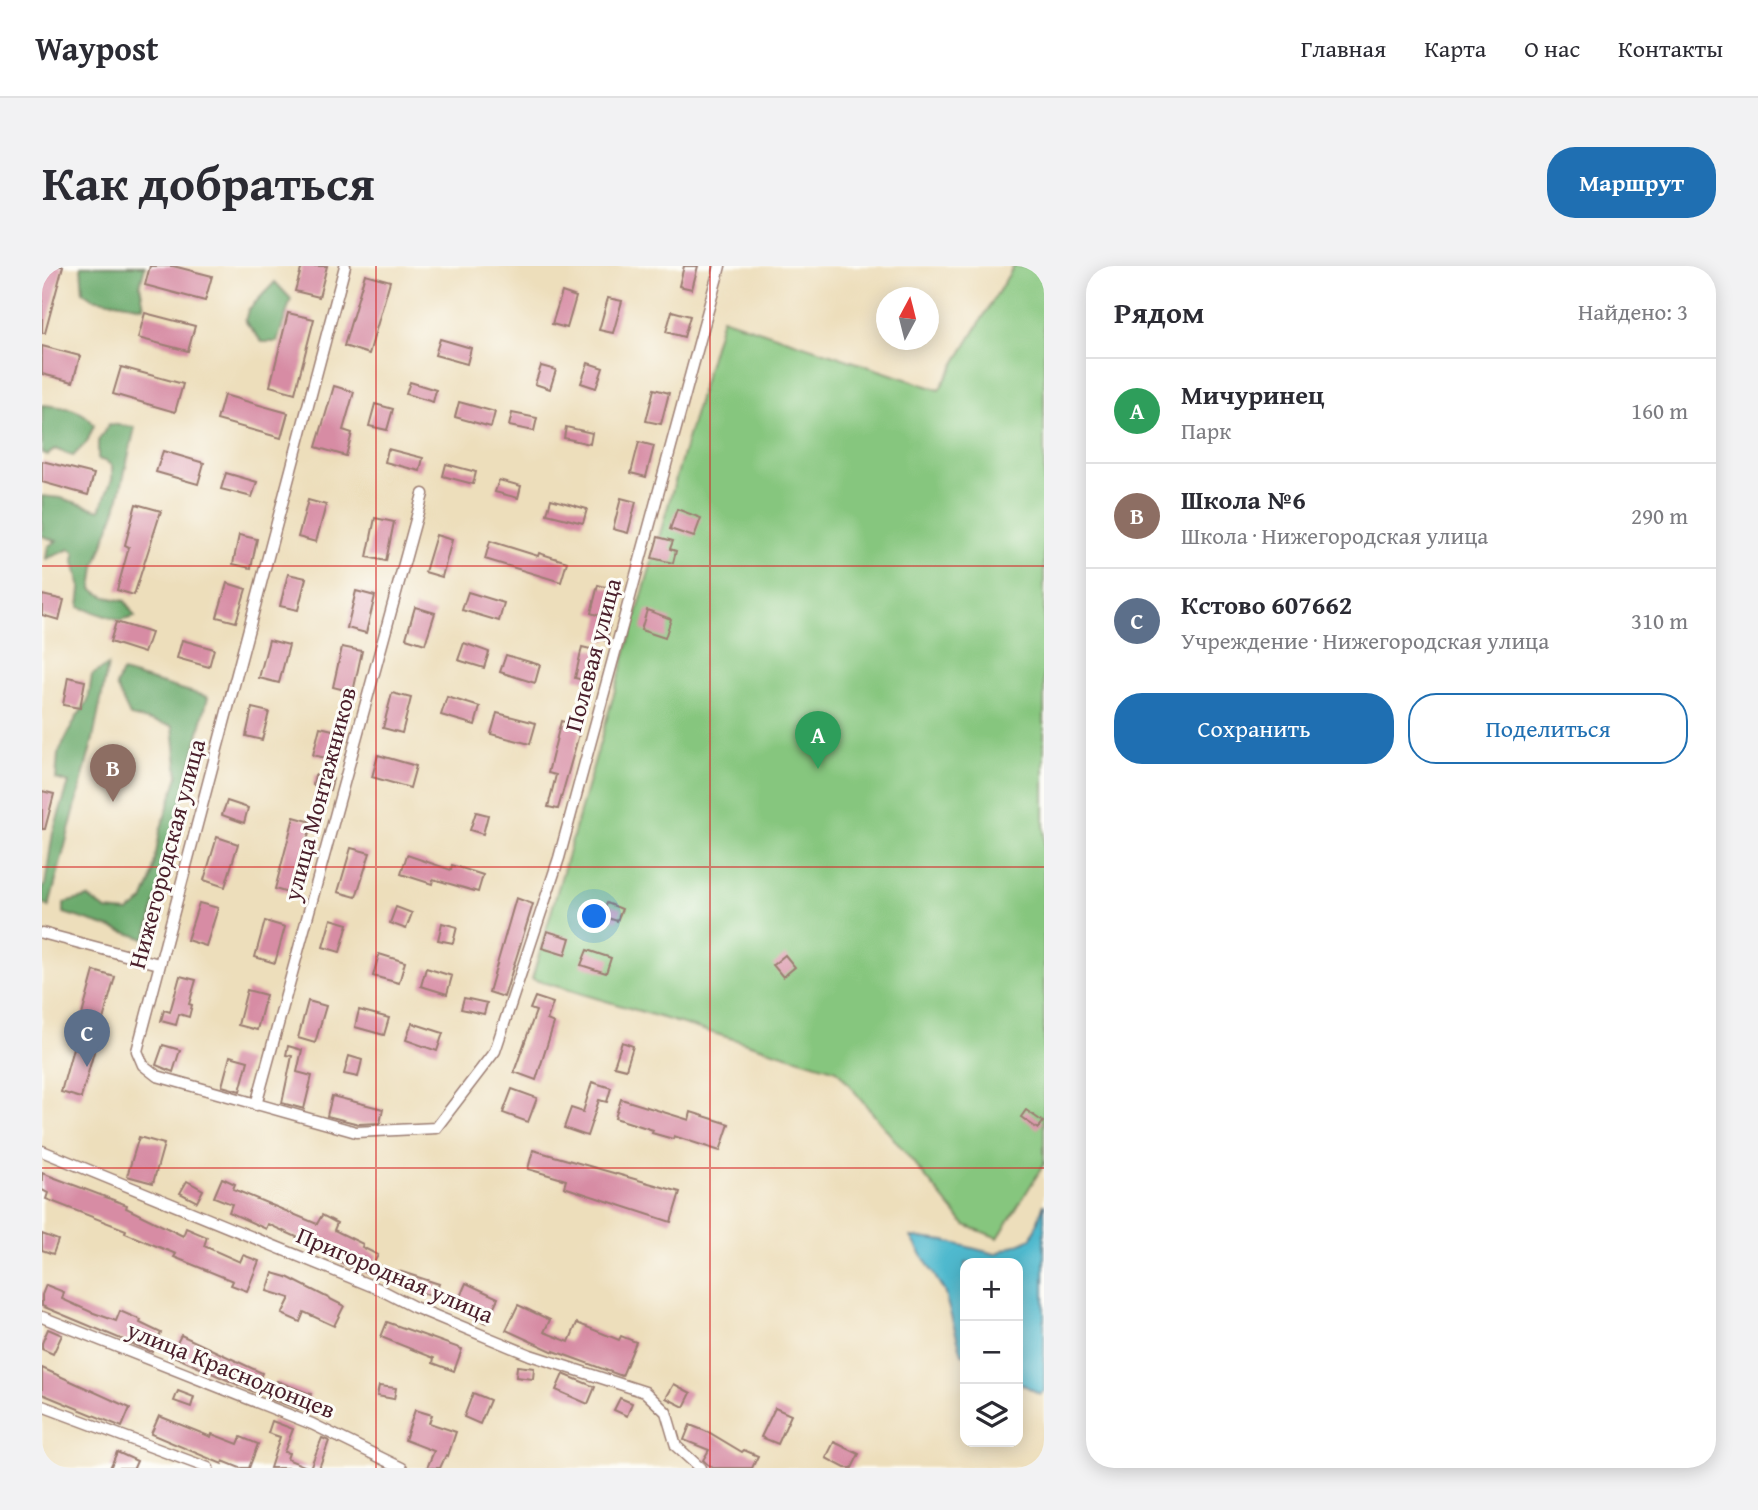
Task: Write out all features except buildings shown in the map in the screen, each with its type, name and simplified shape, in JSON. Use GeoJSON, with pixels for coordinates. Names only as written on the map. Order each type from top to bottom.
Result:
{"type":"FeatureCollection","features":[{"type":"Feature","properties":{"kind":"street","name":"Нижегородская улица"},"geometry":{"type":"LineString","coordinates":[[345,266],[137,1051],[143,1065],[157,1076],[356,1132],[436,1129],[495,1051]]}},
{"type":"Feature","properties":{"kind":"street","name":"Полевая улица"},"geometry":{"type":"LineString","coordinates":[[495,1051],[558,858],[720,266]]}},
{"type":"Feature","properties":{"kind":"street","name":"улица Монтажников"},"geometry":{"type":"LineString","coordinates":[[256,1105],[423,494]]}},
{"type":"Feature","properties":{"kind":"street"},"geometry":{"type":"LineString","coordinates":[[42,933],[159,964]]}},
{"type":"Feature","properties":{"kind":"street","name":"Пригородная улица"},"geometry":{"type":"LineString","coordinates":[[42,1151],[379,1289],[414,1307],[530,1355],[645,1392],[666,1412],[676,1446],[700,1468]]}},
{"type":"Feature","properties":{"kind":"street","name":"улица Краснодонцев"},"geometry":{"type":"LineString","coordinates":[[42,1317],[312,1424],[402,1468]]}},
{"type":"Feature","properties":{"kind":"street"},"geometry":{"type":"LineString","coordinates":[[42,1406],[208,1468]]}},
{"type":"Feature","properties":{"kind":"green space"},"geometry":{"type":"Polygon","coordinates":[[[81,266],[145,266],[140,285],[144,307],[92,298],[83,292],[81,266]]]}},
{"type":"Feature","properties":{"kind":"green space"},"geometry":{"type":"Polygon","coordinates":[[[1014,266],[1044,266],[1044,1164],[998,1238],[965,1225],[837,1070],[532,979],[722,318],[939,390],[1014,266]]]}},
{"type":"Feature","properties":{"kind":"green space"},"geometry":{"type":"Polygon","coordinates":[[[275,282],[291,299],[277,342],[262,342],[245,321],[248,310],[275,282]]]}},
{"type":"Feature","properties":{"kind":"green space"},"geometry":{"type":"Polygon","coordinates":[[[42,405],[78,411],[94,425],[87,442],[73,456],[55,449],[48,455],[42,453],[42,405]]]}},
{"type":"Feature","properties":{"kind":"green space"},"geometry":{"type":"Polygon","coordinates":[[[109,424],[135,427],[117,506],[95,567],[92,589],[106,597],[125,601],[135,617],[120,621],[79,607],[81,589],[74,562],[75,553],[70,549],[46,559],[48,546],[57,541],[42,536],[42,496],[61,498],[100,510],[112,479],[112,466],[98,459],[98,441],[109,424]]]}},
{"type":"Feature","properties":{"kind":"green space"},"geometry":{"type":"Polygon","coordinates":[[[108,665],[93,739],[49,907],[42,902],[42,888],[45,885],[53,832],[69,783],[56,779],[58,754],[88,701],[92,675],[108,665]]]}},
{"type":"Feature","properties":{"kind":"green space"},"geometry":{"type":"Polygon","coordinates":[[[122,672],[208,697],[146,939],[64,913],[64,903],[88,897],[106,910],[128,912],[143,901],[151,882],[160,831],[178,776],[173,726],[130,716],[116,686],[122,672]]]}},
{"type":"Feature","properties":{"kind":"water"},"geometry":{"type":"Polygon","coordinates":[[[1044,1203],[1044,1391],[1040,1394],[1023,1385],[1023,1258],[960,1258],[960,1347],[944,1291],[911,1237],[945,1241],[995,1254],[1032,1238],[1044,1203]]]}},
{"type":"Feature","properties":{"kind":"place","name":"Мичуринец"},"geometry":{"type":"Point","coordinates":[818,769]}},
{"type":"Feature","properties":{"kind":"place","name":"Школа №6"},"geometry":{"type":"Point","coordinates":[113,802]}},
{"type":"Feature","properties":{"kind":"place","name":"Кстово 607662"},"geometry":{"type":"Point","coordinates":[87,1067]}}]}
